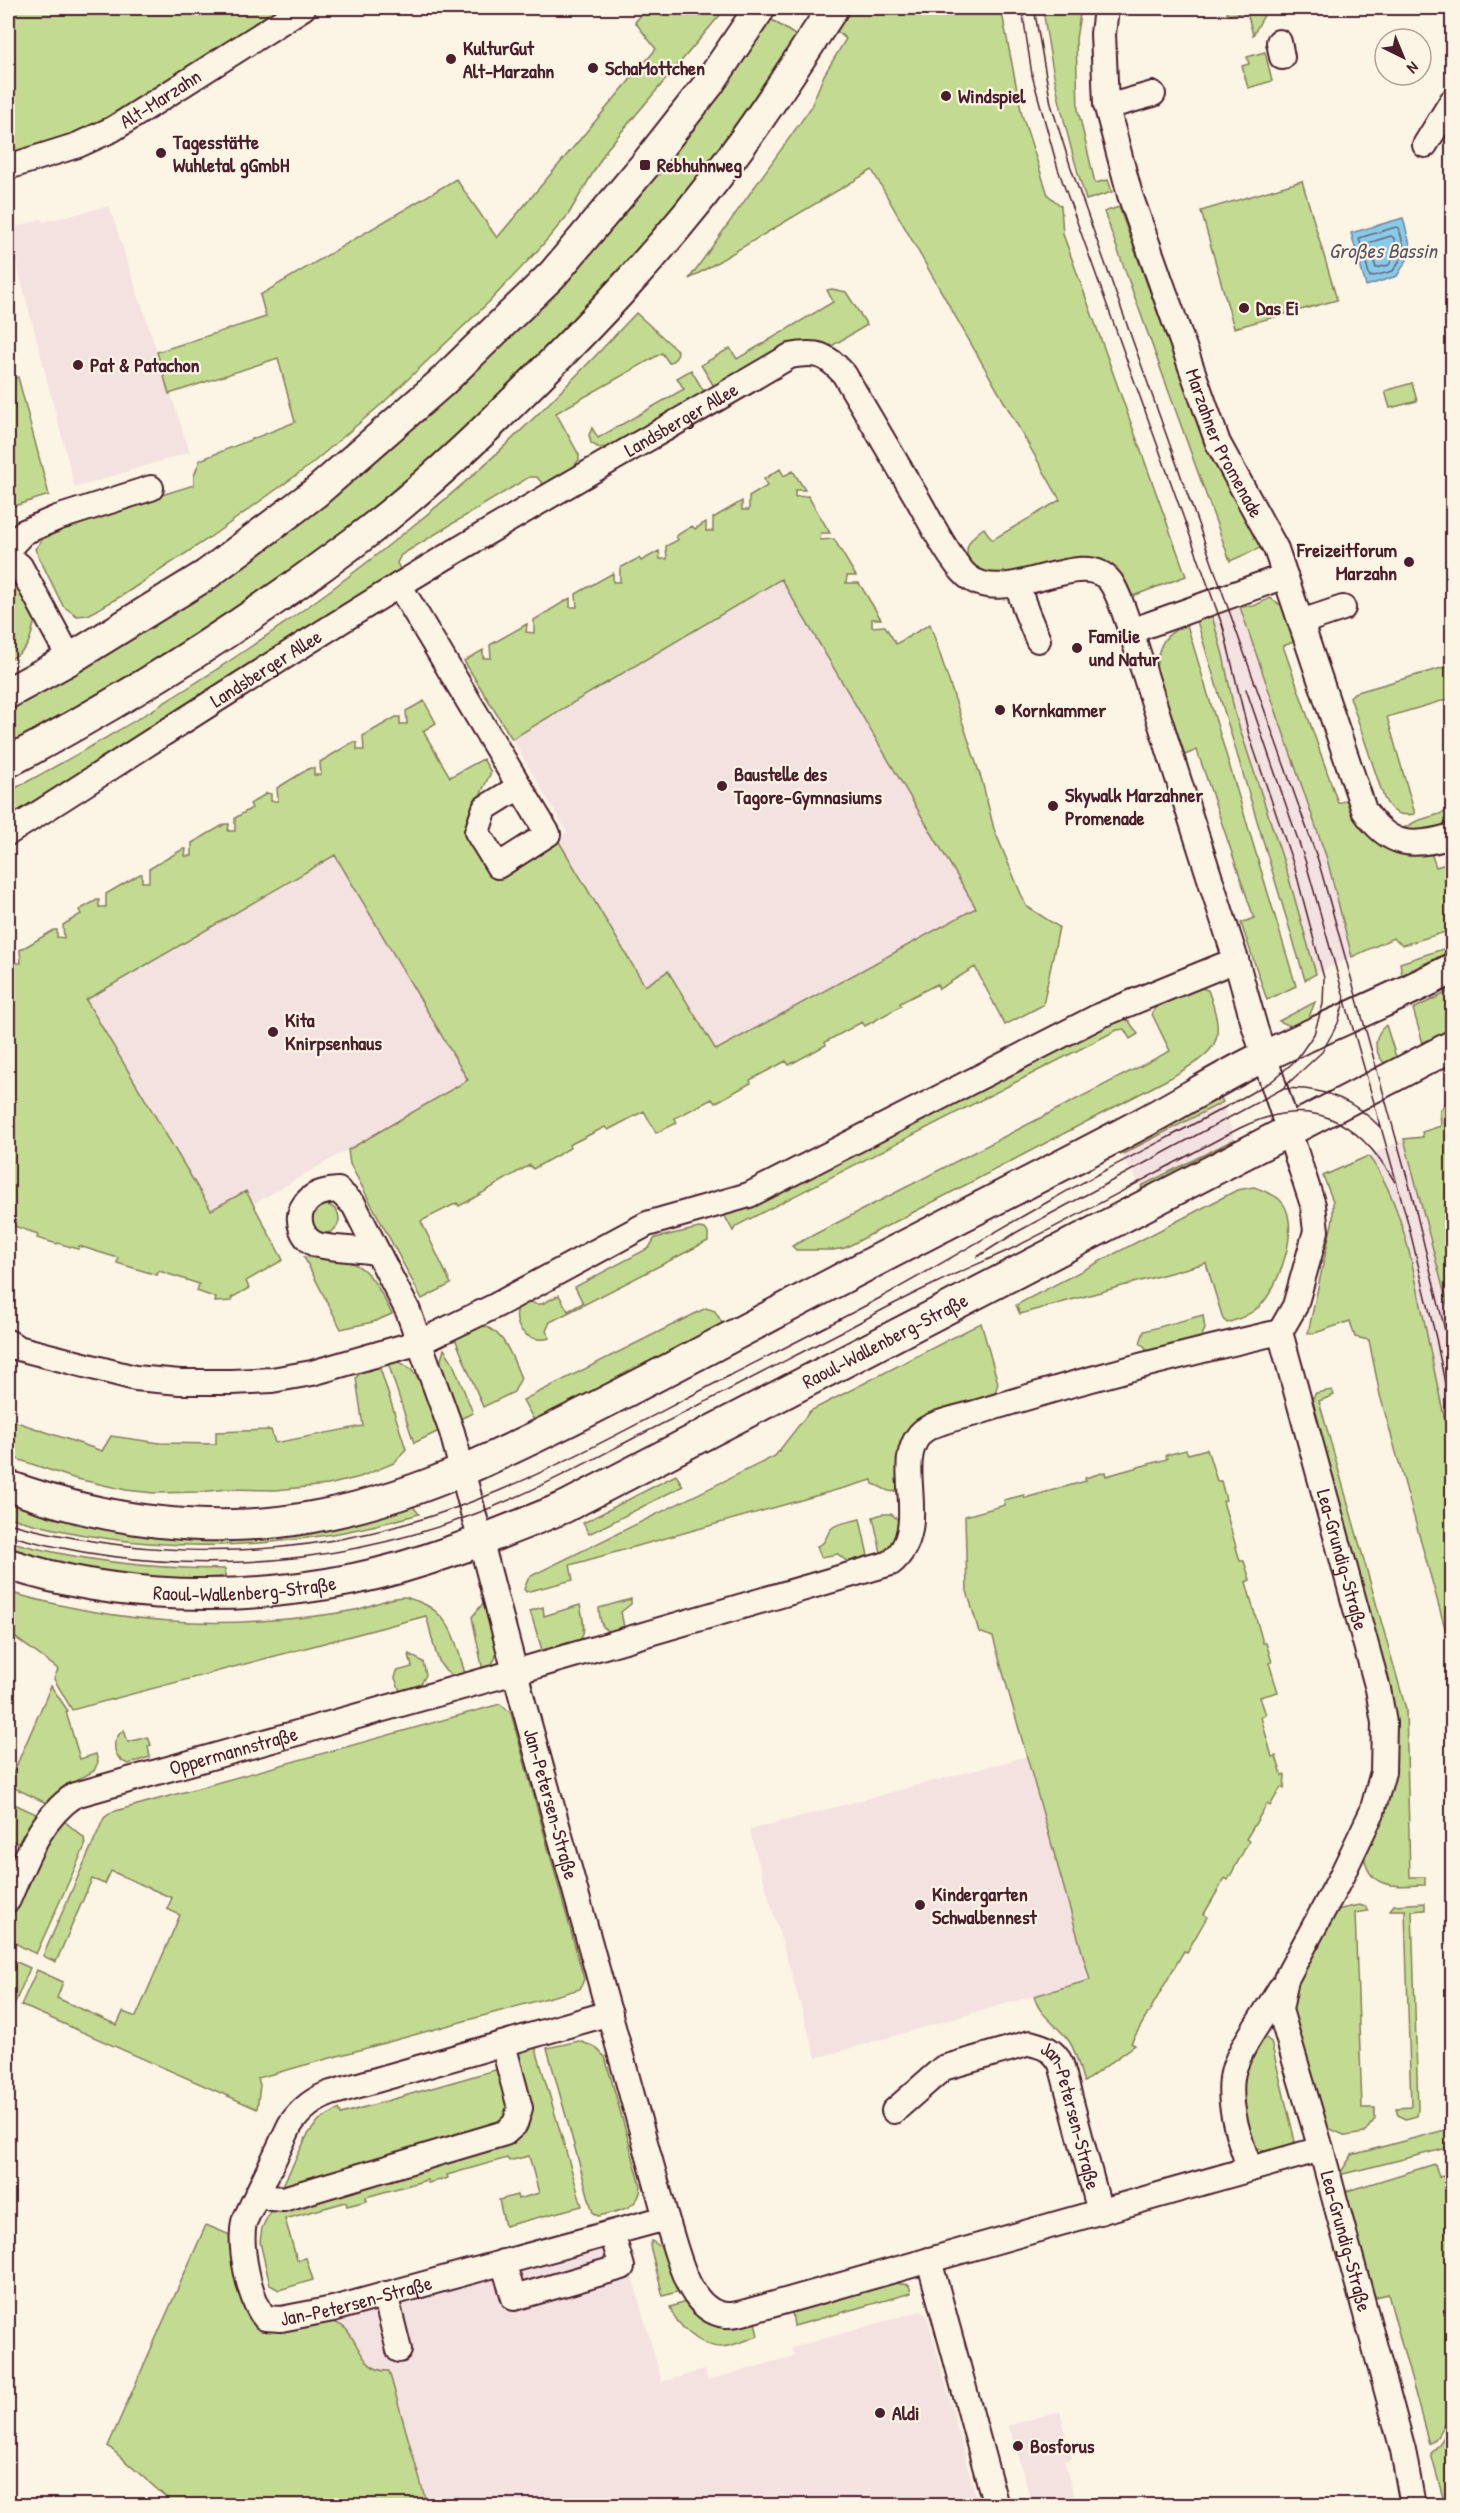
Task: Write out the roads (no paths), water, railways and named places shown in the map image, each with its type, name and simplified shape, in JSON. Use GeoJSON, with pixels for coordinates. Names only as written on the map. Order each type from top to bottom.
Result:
{"type":"FeatureCollection","features":[{"type":"Feature","properties":{"kind":"main road"},"geometry":{"type":"LineString","coordinates":[[8,693],[69,659],[206,575],[315,493],[440,384],[554,274],[708,85],[760,8]]}},
{"type":"Feature","properties":{"kind":"main road"},"geometry":{"type":"LineString","coordinates":[[8,762],[100,712],[242,623],[355,542],[421,488],[554,361],[672,232],[735,152],[833,8]]}},
{"type":"Feature","properties":{"kind":"main road"},"geometry":{"type":"LineString","coordinates":[[8,1486],[66,1506],[138,1521],[201,1524],[262,1523],[309,1518],[357,1508],[404,1494],[463,1472],[702,1354],[1139,1125],[1264,1056],[1452,969]]}},
{"type":"Feature","properties":{"kind":"main road","name":"Raoul-Wallenberg-Straße"},"geometry":{"type":"LineString","coordinates":[[8,1564],[66,1579],[129,1589],[184,1594],[239,1594],[305,1587],[356,1578],[433,1557],[480,1541],[565,1507],[1452,1046]]}},
{"type":"Feature","properties":{"kind":"street","name":"Alt-Marzahn"},"geometry":{"type":"LineString","coordinates":[[8,167],[78,145],[113,129],[303,8]]}},
{"type":"Feature","properties":{"kind":"street","name":"Marzahner Promenade"},"geometry":{"type":"LineString","coordinates":[[1106,8],[1103,34],[1106,104],[1130,195],[1218,443],[1276,549],[1364,810],[1373,824],[1387,836],[1401,843],[1414,845],[1452,836]]}},
{"type":"Feature","properties":{"kind":"street"},"geometry":{"type":"LineString","coordinates":[[1106,104],[1121,103],[1153,94]]}},
{"type":"Feature","properties":{"kind":"street"},"geometry":{"type":"LineString","coordinates":[[1425,146],[1452,101]]}},
{"type":"Feature","properties":{"kind":"street","name":"Landsberger Allee"},"geometry":{"type":"LineString","coordinates":[[8,833],[399,585],[596,467],[656,435],[790,356],[807,353],[821,355],[834,363],[844,374],[940,538],[967,575],[980,584],[1017,584],[1083,569],[1095,571],[1104,575],[1111,583],[1131,632]]}},
{"type":"Feature","properties":{"kind":"street"},"geometry":{"type":"LineString","coordinates":[[8,549],[24,532],[57,518],[151,488]]}},
{"type":"Feature","properties":{"kind":"street"},"geometry":{"type":"LineString","coordinates":[[8,556],[20,566],[69,659]]}},
{"type":"Feature","properties":{"kind":"street"},"geometry":{"type":"LineString","coordinates":[[515,1672],[601,1645],[891,1563],[902,1554],[908,1544],[911,1454],[920,1434],[941,1423],[1038,1394],[1280,1332],[1295,1306],[1316,1231],[1313,1205],[1131,632],[1285,576]]}},
{"type":"Feature","properties":{"kind":"street"},"geometry":{"type":"LineString","coordinates":[[1017,584],[1038,640]]}},
{"type":"Feature","properties":{"kind":"street"},"geometry":{"type":"LineString","coordinates":[[399,585],[519,787]]}},
{"type":"Feature","properties":{"kind":"street"},"geometry":{"type":"LineString","coordinates":[[1301,622],[1343,608]]}},
{"type":"Feature","properties":{"kind":"street"},"geometry":{"type":"LineString","coordinates":[[8,1342],[18,1348],[135,1378],[180,1382],[232,1382],[272,1380],[312,1373],[420,1342],[495,1306],[647,1224],[749,1195],[1101,1015],[1236,960]]}},
{"type":"Feature","properties":{"kind":"street"},"geometry":{"type":"LineString","coordinates":[[378,1253],[408,1311],[452,1432],[480,1541]]}},
{"type":"Feature","properties":{"kind":"street","name":"Lea-Grundig-Straße"},"geometry":{"type":"LineString","coordinates":[[1250,2169],[1241,2143],[1232,2101],[1232,2077],[1242,2053],[1286,1979],[1351,1858],[1372,1812],[1383,1772],[1384,1723],[1378,1689],[1280,1332]]}},
{"type":"Feature","properties":{"kind":"street","name":"Jan-Petersen-Straße"},"geometry":{"type":"LineString","coordinates":[[480,1541],[666,2218],[692,2293],[699,2302],[717,2314],[729,2315],[758,2309],[1321,2149]]}},
{"type":"Feature","properties":{"kind":"street","name":"Oppermannstraße"},"geometry":{"type":"LineString","coordinates":[[8,1900],[44,1824],[62,1804],[75,1795],[515,1672]]}},
{"type":"Feature","properties":{"kind":"street","name":"Lea-Grundig-Straße"},"geometry":{"type":"LineString","coordinates":[[1286,1979],[1280,2010],[1321,2149],[1403,2450],[1413,2505]]}},
{"type":"Feature","properties":{"kind":"street","name":"Jan-Petersen-Straße"},"geometry":{"type":"LineString","coordinates":[[610,2013],[332,2092],[311,2102],[299,2112],[290,2126],[244,2222],[241,2236],[242,2252],[258,2310],[265,2318],[281,2319],[333,2309],[666,2218]]}},
{"type":"Feature","properties":{"kind":"street"},"geometry":{"type":"LineString","coordinates":[[259,2192],[271,2198],[283,2199],[505,2133],[515,2124],[520,2108],[503,2043]]}},
{"type":"Feature","properties":{"kind":"street","name":"Jan-Petersen-Straße"},"geometry":{"type":"LineString","coordinates":[[894,2111],[943,2068],[1030,2043],[1044,2047],[1056,2055],[1061,2064],[1100,2212]]}},
{"type":"Feature","properties":{"kind":"street"},"geometry":{"type":"LineString","coordinates":[[503,2262],[514,2298],[622,2267],[612,2233]]}},
{"type":"Feature","properties":{"kind":"street"},"geometry":{"type":"LineString","coordinates":[[929,2259],[996,2505]]}},
{"type":"Feature","properties":{"kind":"street"},"geometry":{"type":"LineString","coordinates":[[385,2294],[399,2350]]}},
{"type":"Feature","properties":{"kind":"water","name":"Großes Bassin"},"geometry":{"type":"Polygon","coordinates":[[[1403,218],[1412,252],[1397,276],[1366,286],[1351,233],[1403,218]]]}},
{"type":"Feature","properties":{"kind":"tram line"},"geometry":{"type":"LineString","coordinates":[[1022,8],[1032,75],[1058,169],[1224,630]]}},
{"type":"Feature","properties":{"kind":"tram line"},"geometry":{"type":"LineString","coordinates":[[1034,8],[1051,104],[1070,165],[1318,860],[1412,1195],[1452,1359]]}},
{"type":"Feature","properties":{"kind":"tram line"},"geometry":{"type":"LineString","coordinates":[[8,1523],[97,1542],[188,1550],[234,1550],[325,1542],[370,1533],[464,1505],[555,1466],[842,1318],[1031,1211],[1272,1081],[1296,1060],[1314,1034],[1323,1004],[1324,978],[1295,869],[1249,735],[1222,623]]}},
{"type":"Feature","properties":{"kind":"tram line"},"geometry":{"type":"LineString","coordinates":[[1246,689],[1306,863],[1407,1219],[1436,1338],[1452,1419]]}},
{"type":"Feature","properties":{"kind":"tram line"},"geometry":{"type":"LineString","coordinates":[[977,1257],[1017,1232],[1282,1089],[1322,1052],[1338,1023],[1344,1001]]}},
{"type":"Feature","properties":{"kind":"tram line"},"geometry":{"type":"LineString","coordinates":[[1282,1089],[1310,1090],[1336,1097],[1360,1110],[1381,1128]]}},
{"type":"Feature","properties":{"kind":"tram line"},"geometry":{"type":"LineString","coordinates":[[8,1535],[66,1549],[124,1558],[183,1562],[243,1562],[302,1557],[360,1547],[418,1533],[496,1506],[557,1478],[907,1297],[1009,1250],[1240,1128],[1265,1118],[1288,1113],[1310,1113],[1330,1118],[1348,1128],[1365,1142],[1395,1182]]}},
{"type":"Feature","properties":{"kind":"place","name":"KulturGut Alt-Marzahn"},"geometry":{"type":"Point","coordinates":[451,59]}},
{"type":"Feature","properties":{"kind":"place","name":"SchaMottchen"},"geometry":{"type":"Point","coordinates":[593,68]}},
{"type":"Feature","properties":{"kind":"place","name":"Windspiel"},"geometry":{"type":"Point","coordinates":[946,96]}},
{"type":"Feature","properties":{"kind":"place","name":"Tagesstätte Wuhletal gGmbH"},"geometry":{"type":"Point","coordinates":[161,153]}},
{"type":"Feature","properties":{"kind":"place","name":"Rebhuhnweg"},"geometry":{"type":"Point","coordinates":[645,165]}},
{"type":"Feature","properties":{"kind":"place","name":"Das Ei"},"geometry":{"type":"Point","coordinates":[1244,308]}},
{"type":"Feature","properties":{"kind":"place","name":"Pat & Patachon"},"geometry":{"type":"Point","coordinates":[78,365]}},
{"type":"Feature","properties":{"kind":"place","name":"Freizeitforum Marzahn"},"geometry":{"type":"Point","coordinates":[1409,562]}},
{"type":"Feature","properties":{"kind":"place","name":"Familie und Natur"},"geometry":{"type":"Point","coordinates":[1077,648]}},
{"type":"Feature","properties":{"kind":"place","name":"Kornkammer"},"geometry":{"type":"Point","coordinates":[1000,710]}},
{"type":"Feature","properties":{"kind":"place","name":"Baustelle des Tagore-Gymnasiums"},"geometry":{"type":"Point","coordinates":[722,786]}},
{"type":"Feature","properties":{"kind":"place","name":"Skywalk Marzahner Promenade"},"geometry":{"type":"Point","coordinates":[1053,806]}},
{"type":"Feature","properties":{"kind":"place","name":"Kita Knirpsenhaus"},"geometry":{"type":"Point","coordinates":[273,1032]}},
{"type":"Feature","properties":{"kind":"place","name":"Kindergarten Schwalbennest"},"geometry":{"type":"Point","coordinates":[920,1905]}},
{"type":"Feature","properties":{"kind":"place","name":"Aldi"},"geometry":{"type":"Point","coordinates":[880,2413]}},
{"type":"Feature","properties":{"kind":"place","name":"Bosforus"},"geometry":{"type":"Point","coordinates":[1018,2446]}}]}
